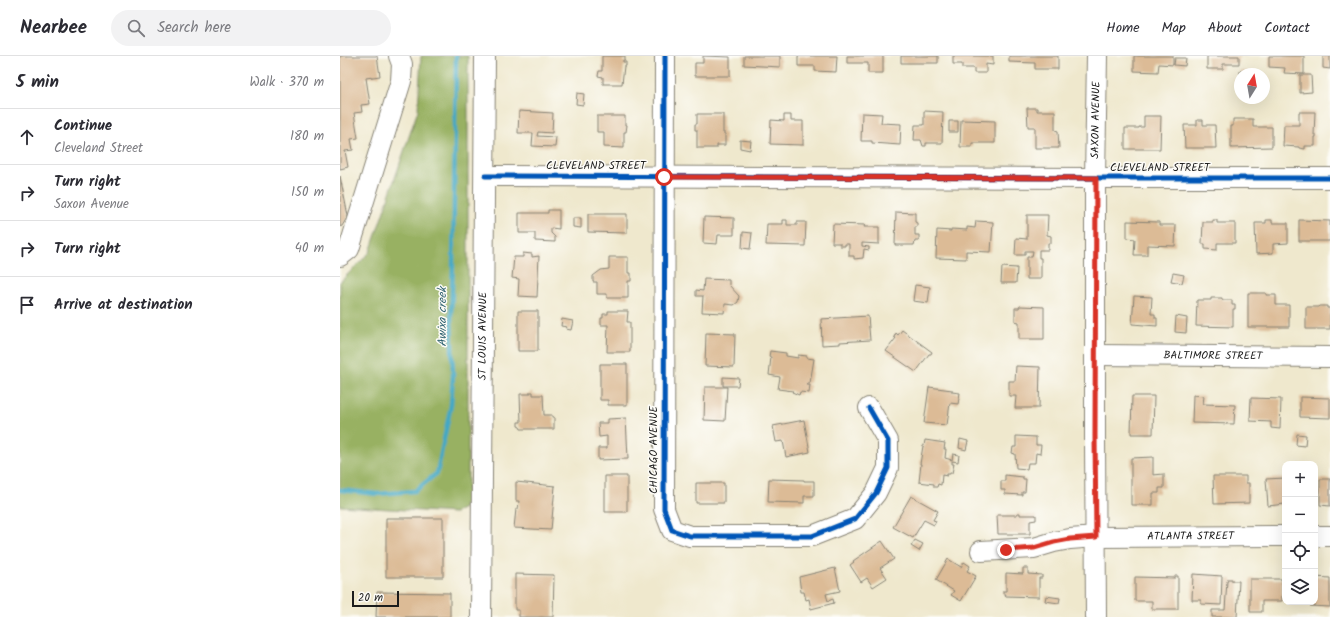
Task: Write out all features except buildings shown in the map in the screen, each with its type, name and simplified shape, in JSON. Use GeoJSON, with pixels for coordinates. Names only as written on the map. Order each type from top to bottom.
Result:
{"type":"FeatureCollection","features":[{"type":"Feature","properties":{"kind":"street"},"geometry":{"type":"LineString","coordinates":[[340,256],[349,249],[401,81],[402,64],[399,56]]}},
{"type":"Feature","properties":{"kind":"street","name":"ST LOUIS AVENUE"},"geometry":{"type":"LineString","coordinates":[[481,617],[485,56]]}},
{"type":"Feature","properties":{"kind":"street","name":"CHICAGO AVENUE"},"geometry":{"type":"LineString","coordinates":[[665,56],[664,510],[672,530],[690,536],[812,536],[855,518],[876,493],[888,468],[888,441],[869,408]]}},
{"type":"Feature","properties":{"kind":"street","name":"SAXON AVENUE"},"geometry":{"type":"LineString","coordinates":[[1096,617],[1095,355],[1098,56]]}},
{"type":"Feature","properties":{"kind":"street","name":"CLEVELAND STREET"},"geometry":{"type":"LineString","coordinates":[[485,176],[1330,178]]}},
{"type":"Feature","properties":{"kind":"street","name":"BALTIMORE STREET"},"geometry":{"type":"LineString","coordinates":[[1095,355],[1330,357]]}},
{"type":"Feature","properties":{"kind":"street","name":"ATLANTA STREET"},"geometry":{"type":"LineString","coordinates":[[981,551],[1034,548],[1064,540],[1096,537],[1282,536]]}},
{"type":"Feature","properties":{"kind":"street"},"geometry":{"type":"LineString","coordinates":[[1318,536],[1330,536]]}},
{"type":"Feature","properties":{"kind":"green space"},"geometry":{"type":"Polygon","coordinates":[[[421,56],[468,56],[468,506],[455,513],[340,506],[340,282],[370,252],[418,110],[421,56]]]}},
{"type":"Feature","properties":{"kind":"waterway","name":"Awixa creek"},"geometry":{"type":"LineString","coordinates":[[340,490],[377,494],[415,491],[437,473],[451,405],[453,375],[451,317],[456,56]]}},
{"type":"Feature","properties":{"kind":"cycle path"},"geometry":{"type":"LineString","coordinates":[[665,56],[664,509],[672,530],[690,536],[812,536],[855,519],[876,493],[888,468],[888,441],[869,408]]}},
{"type":"Feature","properties":{"kind":"cycle path"},"geometry":{"type":"LineString","coordinates":[[485,176],[1330,178]]}},
{"type":"Feature","properties":{"kind":"route"},"geometry":{"type":"LineString","coordinates":[[664,177],[1096,178],[1096,537],[1070,539],[1034,548],[1006,550]]}}]}
